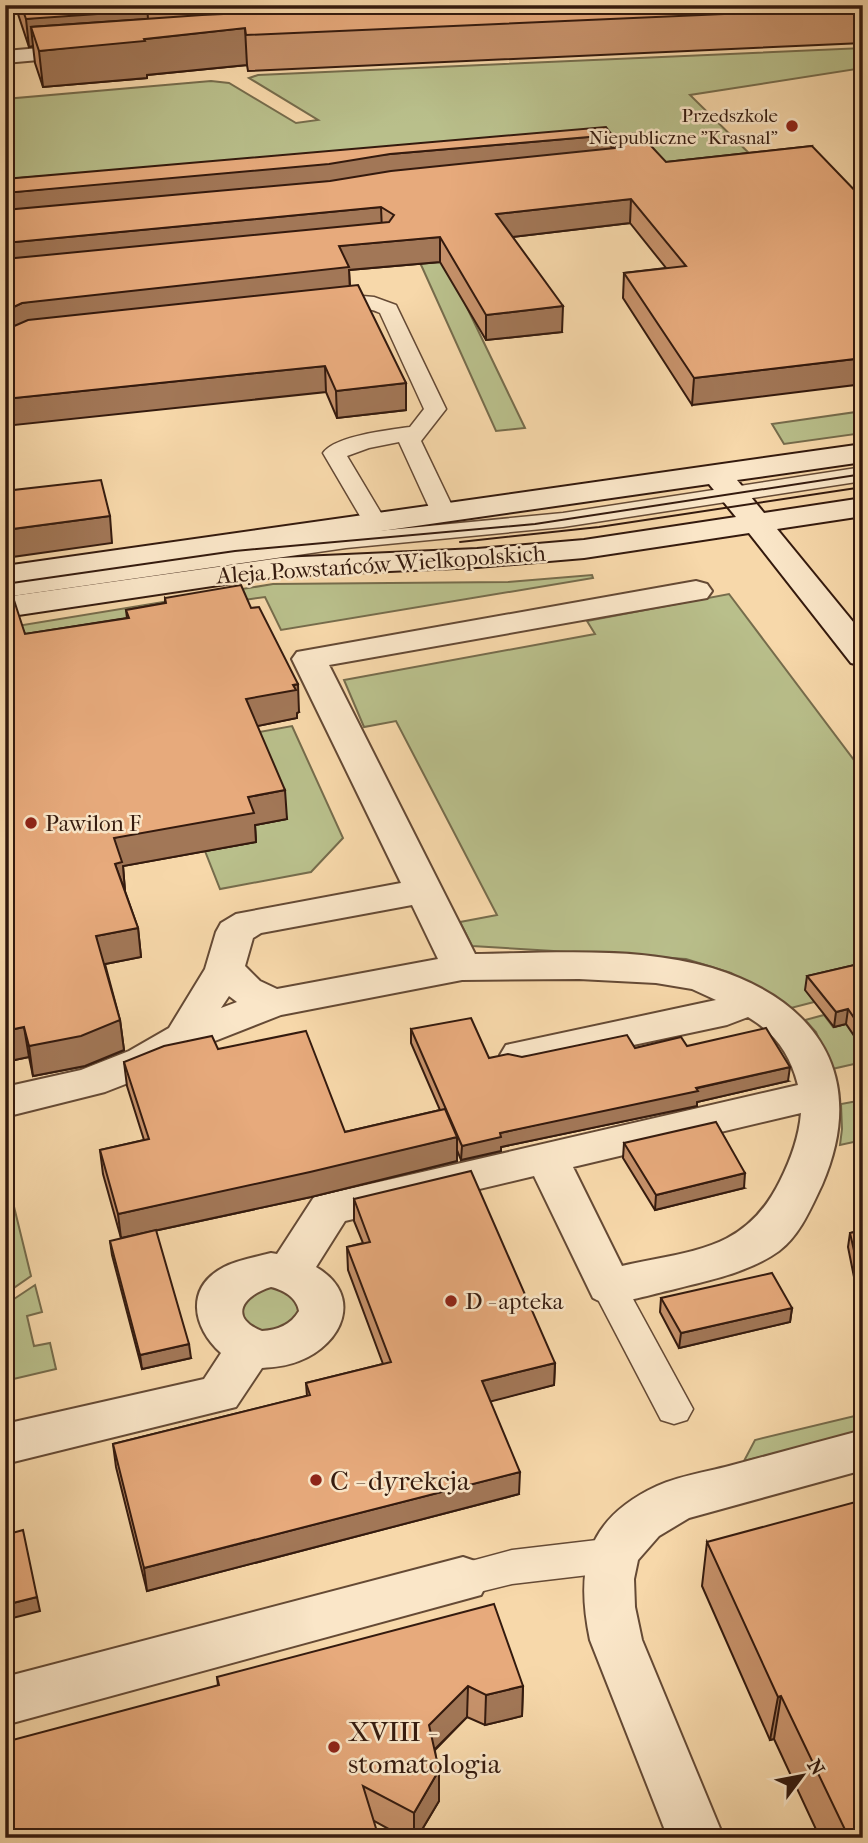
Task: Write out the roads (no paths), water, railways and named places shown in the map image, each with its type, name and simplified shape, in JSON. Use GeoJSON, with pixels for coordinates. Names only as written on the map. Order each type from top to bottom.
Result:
{"type":"FeatureCollection","features":[{"type":"Feature","properties":{"kind":"street"},"geometry":{"type":"LineString","coordinates":[[5,57],[114,48]]}},
{"type":"Feature","properties":{"kind":"street","name":"Aleja Powstańców Wielkopolskich"},"geometry":{"type":"LineString","coordinates":[[5,607],[135,586],[280,568],[477,558],[584,549],[738,499],[863,453]]}},
{"type":"Feature","properties":{"kind":"street"},"geometry":{"type":"LineString","coordinates":[[738,499],[863,656]]}},
{"type":"Feature","properties":{"kind":"street","name":"Aleja Powstańców Wielkopolskich"},"geometry":{"type":"LineString","coordinates":[[5,576],[444,514],[738,499],[863,507]]}},
{"type":"Feature","properties":{"kind":"street"},"geometry":{"type":"LineString","coordinates":[[462,967],[309,659],[696,591]]}},
{"type":"Feature","properties":{"kind":"street"},"geometry":{"type":"LineString","coordinates":[[183,1038],[225,969],[235,932],[250,923],[424,891]]}},
{"type":"Feature","properties":{"kind":"street"},"geometry":{"type":"LineString","coordinates":[[5,1102],[90,1082],[144,1061],[183,1038],[273,1003],[462,967],[579,966],[656,970],[701,978],[749,999],[782,1021],[805,1052],[818,1076],[823,1110],[815,1153],[786,1215],[764,1239],[732,1255],[609,1286],[547,1157]]}},
{"type":"Feature","properties":{"kind":"street"},"geometry":{"type":"LineString","coordinates":[[225,969],[246,990],[273,1003]]}},
{"type":"Feature","properties":{"kind":"street"},"geometry":{"type":"LineString","coordinates":[[521,1055],[727,1012],[749,999]]}},
{"type":"Feature","properties":{"kind":"street"},"geometry":{"type":"LineString","coordinates":[[289,1272],[330,1208],[821,1094]]}},
{"type":"Feature","properties":{"kind":"street"},"geometry":{"type":"LineString","coordinates":[[271,1270],[289,1272],[314,1289],[320,1302],[320,1316],[313,1329],[302,1340],[268,1350],[250,1348],[235,1341],[223,1330],[218,1317],[218,1304],[226,1290],[238,1280],[271,1270]]}},
{"type":"Feature","properties":{"kind":"street"},"geometry":{"type":"LineString","coordinates":[[5,1444],[219,1394],[250,1348]]}},
{"type":"Feature","properties":{"kind":"street"},"geometry":{"type":"LineString","coordinates":[[696,1838],[617,1640],[609,1607],[608,1579],[614,1555],[625,1537],[641,1521],[675,1501],[863,1450]]}},
{"type":"Feature","properties":{"kind":"street"},"geometry":{"type":"LineString","coordinates":[[5,1701],[463,1579]]}},
{"type":"Feature","properties":{"kind":"lane"},"geometry":{"type":"LineString","coordinates":[[303,306],[358,300],[375,301],[389,309],[435,408],[410,441],[444,514]]}},
{"type":"Feature","properties":{"kind":"lane"},"geometry":{"type":"LineString","coordinates":[[375,523],[334,453],[364,442],[417,432]]}},
{"type":"Feature","properties":{"kind":"lane"},"geometry":{"type":"LineString","coordinates":[[5,590],[199,560],[512,538],[738,499],[863,474]]}},
{"type":"Feature","properties":{"kind":"lane"},"geometry":{"type":"LineString","coordinates":[[738,499],[863,487]]}},
{"type":"Feature","properties":{"kind":"lane"},"geometry":{"type":"LineString","coordinates":[[609,1286],[674,1409]]}},
{"type":"Feature","properties":{"kind":"lane"},"geometry":{"type":"LineString","coordinates":[[463,1579],[512,1567],[614,1555]]}},
{"type":"Feature","properties":{"kind":"tram line"},"geometry":{"type":"LineString","coordinates":[[5,584],[235,551],[535,524],[863,474]]}},
{"type":"Feature","properties":{"kind":"tram line"},"geometry":{"type":"LineString","coordinates":[[460,542],[599,527],[863,487]]}},
{"type":"Feature","properties":{"kind":"place","name":"Przedszkole Niepubliczne \"Krasnal\""},"geometry":{"type":"Point","coordinates":[792,126]}},
{"type":"Feature","properties":{"kind":"place","name":"Pawilon F"},"geometry":{"type":"Point","coordinates":[31,823]}},
{"type":"Feature","properties":{"kind":"place","name":"D - apteka"},"geometry":{"type":"Point","coordinates":[451,1301]}},
{"type":"Feature","properties":{"kind":"place","name":"C - dyrekcja"},"geometry":{"type":"Point","coordinates":[316,1480]}},
{"type":"Feature","properties":{"kind":"place","name":"XVIII - stomatologia"},"geometry":{"type":"Point","coordinates":[334,1747]}}]}
